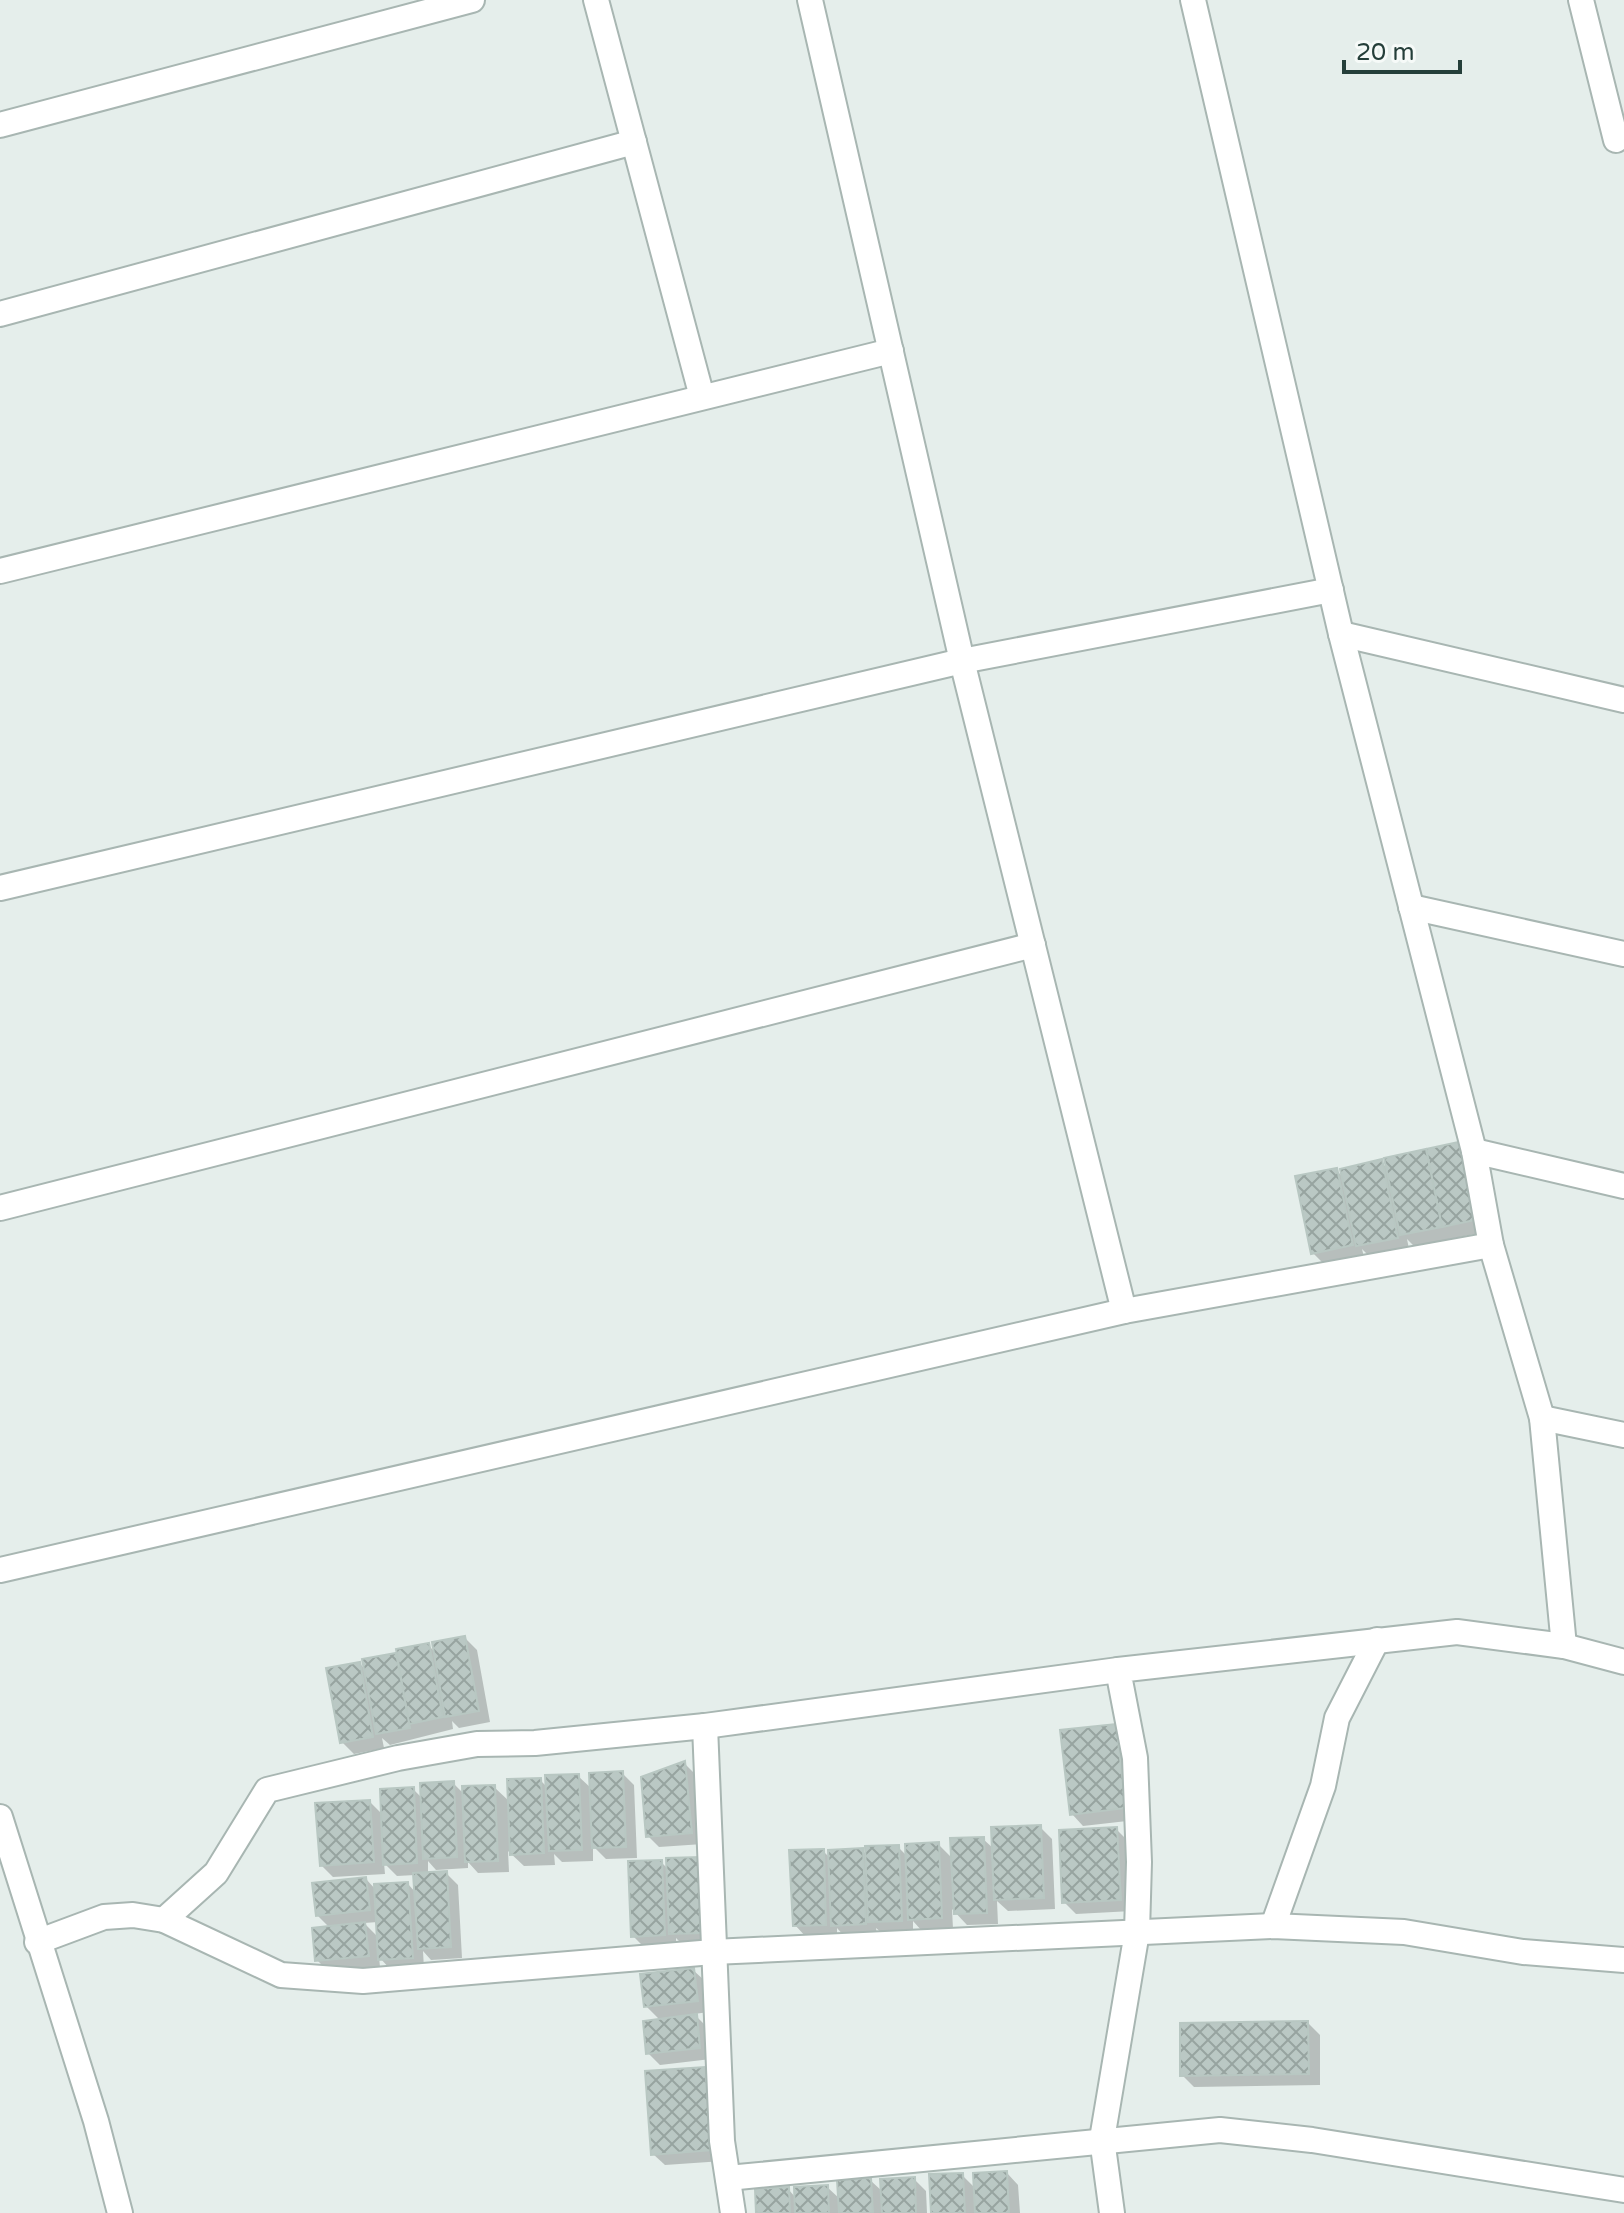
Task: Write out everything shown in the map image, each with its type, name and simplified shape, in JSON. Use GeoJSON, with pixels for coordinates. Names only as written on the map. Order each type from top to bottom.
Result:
{"type":"FeatureCollection","features":[{"type":"Feature","properties":{"kind":"street"},"geometry":{"type":"LineString","coordinates":[[0,125],[472,0]]}},
{"type":"Feature","properties":{"kind":"street"},"geometry":{"type":"LineString","coordinates":[[596,0],[702,397]]}},
{"type":"Feature","properties":{"kind":"street"},"geometry":{"type":"LineString","coordinates":[[810,0],[962,661],[1124,1311]]}},
{"type":"Feature","properties":{"kind":"street"},"geometry":{"type":"LineString","coordinates":[[1193,0],[1341,634],[1474,1151],[1491,1245],[1542,1418],[1564,1646]]}},
{"type":"Feature","properties":{"kind":"street"},"geometry":{"type":"LineString","coordinates":[[1581,0],[1616,140]]}},
{"type":"Feature","properties":{"kind":"street"},"geometry":{"type":"LineString","coordinates":[[0,314],[634,142]]}},
{"type":"Feature","properties":{"kind":"street"},"geometry":{"type":"LineString","coordinates":[[0,571],[891,351]]}},
{"type":"Feature","properties":{"kind":"street"},"geometry":{"type":"LineString","coordinates":[[0,888],[962,661],[1331,590]]}},
{"type":"Feature","properties":{"kind":"street"},"geometry":{"type":"LineString","coordinates":[[1341,634],[1624,700]]}},
{"type":"Feature","properties":{"kind":"street"},"geometry":{"type":"LineString","coordinates":[[1411,907],[1624,954]]}},
{"type":"Feature","properties":{"kind":"street"},"geometry":{"type":"LineString","coordinates":[[0,1208],[1033,945]]}},
{"type":"Feature","properties":{"kind":"street"},"geometry":{"type":"LineString","coordinates":[[1474,1151],[1624,1186]]}},
{"type":"Feature","properties":{"kind":"street"},"geometry":{"type":"LineString","coordinates":[[0,1570],[1124,1311],[1491,1245]]}},
{"type":"Feature","properties":{"kind":"street"},"geometry":{"type":"LineString","coordinates":[[1542,1418],[1624,1435]]}},
{"type":"Feature","properties":{"kind":"street"},"geometry":{"type":"LineString","coordinates":[[164,1920],[216,1873],[267,1790],[398,1758],[477,1744],[535,1743],[705,1726],[1118,1670],[1457,1632],[1564,1646],[1624,1662]]}},
{"type":"Feature","properties":{"kind":"street"},"geometry":{"type":"LineString","coordinates":[[1273,1926],[1323,1786],[1337,1718],[1377,1640]]}},
{"type":"Feature","properties":{"kind":"street"},"geometry":{"type":"LineString","coordinates":[[1112,2213],[1102,2139],[1137,1932],[1135,1758],[1118,1670]]}},
{"type":"Feature","properties":{"kind":"street"},"geometry":{"type":"LineString","coordinates":[[705,1726],[722,2141],[733,2213]]}},
{"type":"Feature","properties":{"kind":"street"},"geometry":{"type":"LineString","coordinates":[[0,1817],[96,2121],[120,2213]]}},
{"type":"Feature","properties":{"kind":"street"},"geometry":{"type":"LineString","coordinates":[[37,1942],[104,1917],[133,1915],[164,1920],[281,1975],[363,1981],[713,1952],[1273,1926],[1404,1932],[1523,1952],[1624,1960]]}},
{"type":"Feature","properties":{"kind":"street"},"geometry":{"type":"LineString","coordinates":[[728,2178],[1102,2139],[1220,2130],[1312,2140],[1624,2190]]}},
{"type":"Feature","properties":{"kind":"building"},"geometry":{"type":"Polygon","coordinates":[[[1468,1140],[1484,1218],[1442,1227],[1426,1149],[1468,1140]]]}},
{"type":"Feature","properties":{"kind":"building"},"geometry":{"type":"Polygon","coordinates":[[[1426,1149],[1442,1227],[1400,1235],[1384,1158],[1426,1149]]]}},
{"type":"Feature","properties":{"kind":"building"},"geometry":{"type":"Polygon","coordinates":[[[1382,1159],[1398,1238],[1356,1246],[1340,1169],[1382,1159]]]}},
{"type":"Feature","properties":{"kind":"building"},"geometry":{"type":"Polygon","coordinates":[[[1337,1168],[1353,1245],[1311,1254],[1295,1176],[1337,1168]]]}},
{"type":"Feature","properties":{"kind":"building"},"geometry":{"type":"Polygon","coordinates":[[[465,1636],[479,1711],[445,1717],[432,1642],[465,1636]]]}},
{"type":"Feature","properties":{"kind":"building"},"geometry":{"type":"Polygon","coordinates":[[[429,1643],[443,1717],[409,1724],[396,1649],[429,1643]]]}},
{"type":"Feature","properties":{"kind":"building"},"geometry":{"type":"Polygon","coordinates":[[[396,1653],[410,1728],[376,1734],[362,1659],[396,1653]]]}},
{"type":"Feature","properties":{"kind":"building"},"geometry":{"type":"Polygon","coordinates":[[[360,1662],[373,1737],[340,1743],[326,1668],[360,1662]]]}},
{"type":"Feature","properties":{"kind":"building"},"geometry":{"type":"Polygon","coordinates":[[[1116,1724],[1126,1808],[1070,1815],[1060,1730],[1116,1724]]]}},
{"type":"Feature","properties":{"kind":"building"},"geometry":{"type":"Polygon","coordinates":[[[685,1761],[692,1833],[646,1837],[641,1777],[685,1761]]]}},
{"type":"Feature","properties":{"kind":"building"},"geometry":{"type":"Polygon","coordinates":[[[623,1771],[626,1847],[592,1848],[589,1773],[623,1771]]]}},
{"type":"Feature","properties":{"kind":"building"},"geometry":{"type":"Polygon","coordinates":[[[579,1774],[582,1850],[549,1851],[545,1775],[579,1774]]]}},
{"type":"Feature","properties":{"kind":"building"},"geometry":{"type":"Polygon","coordinates":[[[541,1778],[544,1853],[510,1855],[507,1779],[541,1778]]]}},
{"type":"Feature","properties":{"kind":"building"},"geometry":{"type":"Polygon","coordinates":[[[454,1781],[457,1857],[423,1859],[420,1783],[454,1781]]]}},
{"type":"Feature","properties":{"kind":"building"},"geometry":{"type":"Polygon","coordinates":[[[495,1785],[498,1861],[465,1862],[462,1786],[495,1785]]]}},
{"type":"Feature","properties":{"kind":"building"},"geometry":{"type":"Polygon","coordinates":[[[414,1787],[417,1863],[383,1865],[380,1789],[414,1787]]]}},
{"type":"Feature","properties":{"kind":"building"},"geometry":{"type":"Polygon","coordinates":[[[370,1800],[374,1862],[320,1866],[315,1803],[370,1800]]]}},
{"type":"Feature","properties":{"kind":"building"},"geometry":{"type":"Polygon","coordinates":[[[1041,1825],[1044,1898],[994,1900],[991,1827],[1041,1825]]]}},
{"type":"Feature","properties":{"kind":"building"},"geometry":{"type":"Polygon","coordinates":[[[1117,1827],[1121,1900],[1062,1903],[1059,1830],[1117,1827]]]}},
{"type":"Feature","properties":{"kind":"building"},"geometry":{"type":"Polygon","coordinates":[[[984,1837],[987,1913],[954,1914],[950,1838],[984,1837]]]}},
{"type":"Feature","properties":{"kind":"building"},"geometry":{"type":"Polygon","coordinates":[[[939,1842],[942,1918],[908,1920],[905,1844],[939,1842]]]}},
{"type":"Feature","properties":{"kind":"building"},"geometry":{"type":"Polygon","coordinates":[[[899,1845],[902,1921],[868,1922],[865,1846],[899,1845]]]}},
{"type":"Feature","properties":{"kind":"building"},"geometry":{"type":"Polygon","coordinates":[[[863,1848],[866,1924],[831,1926],[828,1850],[863,1848]]]}},
{"type":"Feature","properties":{"kind":"building"},"geometry":{"type":"Polygon","coordinates":[[[824,1849],[826,1925],[793,1926],[789,1850],[824,1849]]]}},
{"type":"Feature","properties":{"kind":"building"},"geometry":{"type":"Polygon","coordinates":[[[701,1857],[704,1933],[669,1934],[666,1858],[701,1857]]]}},
{"type":"Feature","properties":{"kind":"building"},"geometry":{"type":"Polygon","coordinates":[[[662,1860],[665,1935],[631,1937],[628,1861],[662,1860]]]}},
{"type":"Feature","properties":{"kind":"building"},"geometry":{"type":"Polygon","coordinates":[[[447,1871],[451,1947],[418,1949],[413,1873],[447,1871]]]}},
{"type":"Feature","properties":{"kind":"building"},"geometry":{"type":"Polygon","coordinates":[[[366,1877],[370,1910],[316,1916],[312,1883],[366,1877]]]}},
{"type":"Feature","properties":{"kind":"building"},"geometry":{"type":"Polygon","coordinates":[[[408,1882],[413,1958],[378,1960],[374,1884],[408,1882]]]}},
{"type":"Feature","properties":{"kind":"building"},"geometry":{"type":"Polygon","coordinates":[[[365,1922],[369,1956],[315,1961],[312,1928],[365,1922]]]}},
{"type":"Feature","properties":{"kind":"building"},"geometry":{"type":"Polygon","coordinates":[[[694,1968],[698,2001],[644,2007],[640,1974],[694,1968]]]}},
{"type":"Feature","properties":{"kind":"building"},"geometry":{"type":"Polygon","coordinates":[[[697,2014],[700,2048],[646,2054],[643,2021],[697,2014]]]}},
{"type":"Feature","properties":{"kind":"building"},"geometry":{"type":"Polygon","coordinates":[[[1308,2021],[1309,2074],[1180,2076],[1180,2023],[1308,2021]]]}},
{"type":"Feature","properties":{"kind":"building"},"geometry":{"type":"Polygon","coordinates":[[[705,2067],[712,2150],[651,2155],[645,2071],[705,2067]]]}},
{"type":"Feature","properties":{"kind":"building"},"geometry":{"type":"Polygon","coordinates":[[[1007,2171],[1009,2213],[975,2213],[973,2173],[1007,2171]]]}},
{"type":"Feature","properties":{"kind":"building"},"geometry":{"type":"Polygon","coordinates":[[[963,2173],[965,2213],[931,2213],[929,2174],[963,2173]]]}},
{"type":"Feature","properties":{"kind":"building"},"geometry":{"type":"Polygon","coordinates":[[[915,2177],[916,2213],[882,2213],[880,2179],[915,2177]]]}},
{"type":"Feature","properties":{"kind":"building"},"geometry":{"type":"Polygon","coordinates":[[[871,2178],[873,2213],[839,2213],[837,2180],[871,2178]]]}},
{"type":"Feature","properties":{"kind":"building"},"geometry":{"type":"Polygon","coordinates":[[[828,2185],[829,2213],[795,2213],[794,2187],[828,2185]]]}},
{"type":"Feature","properties":{"kind":"building"},"geometry":{"type":"Polygon","coordinates":[[[789,2187],[790,2213],[756,2213],[755,2189],[789,2187]]]}}]}
